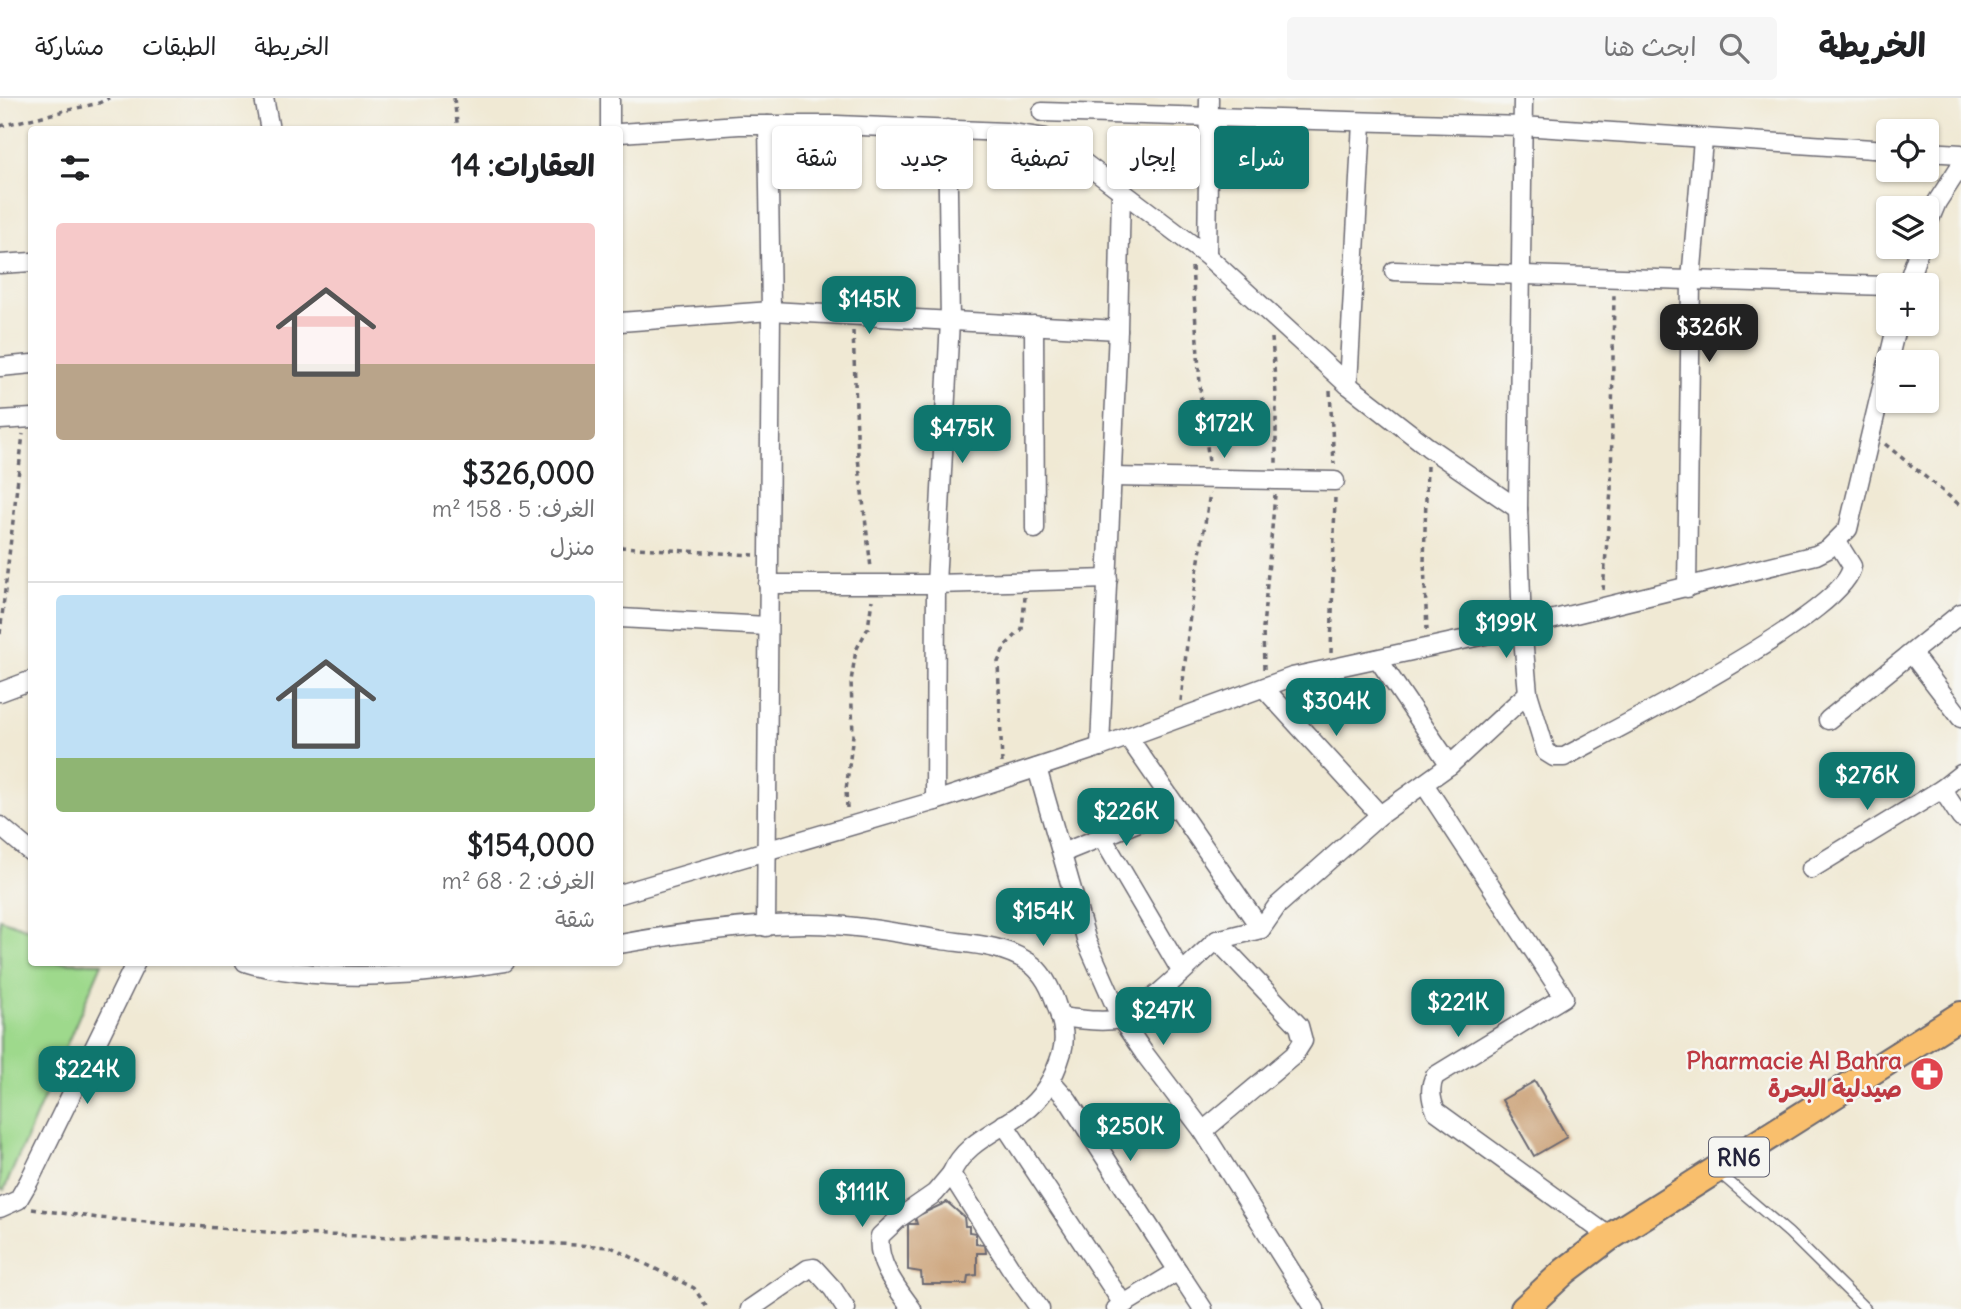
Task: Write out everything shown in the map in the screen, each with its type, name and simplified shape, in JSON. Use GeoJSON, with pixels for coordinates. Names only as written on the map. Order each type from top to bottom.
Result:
{"type":"FeatureCollection","features":[{"type":"Feature","properties":{"kind":"main road","name":"RN6"},"geometry":{"type":"LineString","coordinates":[[1524,1309],[1564,1271],[1610,1237],[1961,1015]]}},
{"type":"Feature","properties":{"kind":"street"},"geometry":{"type":"LineString","coordinates":[[264,98],[269,126]]}},
{"type":"Feature","properties":{"kind":"street"},"geometry":{"type":"LineString","coordinates":[[610,98],[610,126]]}},
{"type":"Feature","properties":{"kind":"street"},"geometry":{"type":"LineString","coordinates":[[1207,256],[1209,98]]}},
{"type":"Feature","properties":{"kind":"street"},"geometry":{"type":"LineString","coordinates":[[1523,98],[1518,509],[1522,628],[1528,693],[1546,752],[1554,757],[1564,757],[1702,683],[1834,594],[1848,578],[1852,566],[1837,542]]}},
{"type":"Feature","properties":{"kind":"street"},"geometry":{"type":"LineString","coordinates":[[1044,126],[1042,105],[1208,117],[1522,126],[1876,149]]}},
{"type":"Feature","properties":{"kind":"street"},"geometry":{"type":"LineString","coordinates":[[1348,385],[1362,122]]}},
{"type":"Feature","properties":{"kind":"street"},"geometry":{"type":"LineString","coordinates":[[766,927],[771,311],[768,125]]}},
{"type":"Feature","properties":{"kind":"street"},"geometry":{"type":"LineString","coordinates":[[623,133],[768,125],[880,126]]}},
{"type":"Feature","properties":{"kind":"street"},"geometry":{"type":"LineString","coordinates":[[1687,588],[1690,280],[1703,139]]}},
{"type":"Feature","properties":{"kind":"street"},"geometry":{"type":"LineString","coordinates":[[1939,153],[1961,154]]}},
{"type":"Feature","properties":{"kind":"street"},"geometry":{"type":"LineString","coordinates":[[1939,199],[1961,165]]}},
{"type":"Feature","properties":{"kind":"street"},"geometry":{"type":"LineString","coordinates":[[1093,170],[1207,256],[1348,385],[1428,447],[1518,509]]}},
{"type":"Feature","properties":{"kind":"street"},"geometry":{"type":"LineString","coordinates":[[935,801],[936,584],[950,321],[948,189]]}},
{"type":"Feature","properties":{"kind":"street"},"geometry":{"type":"LineString","coordinates":[[1100,747],[1118,330],[1121,192]]}},
{"type":"Feature","properties":{"kind":"street"},"geometry":{"type":"LineString","coordinates":[[0,264],[28,262]]}},
{"type":"Feature","properties":{"kind":"street"},"geometry":{"type":"LineString","coordinates":[[1394,271],[1876,286]]}},
{"type":"Feature","properties":{"kind":"street"},"geometry":{"type":"LineString","coordinates":[[623,322],[771,311],[1118,330]]}},
{"type":"Feature","properties":{"kind":"street"},"geometry":{"type":"LineString","coordinates":[[1034,325],[1035,529]]}},
{"type":"Feature","properties":{"kind":"street"},"geometry":{"type":"LineString","coordinates":[[623,893],[935,801],[1100,747],[1292,677],[1522,628],[1816,555],[1837,542],[1848,529],[1894,336]]}},
{"type":"Feature","properties":{"kind":"street"},"geometry":{"type":"LineString","coordinates":[[0,367],[28,364]]}},
{"type":"Feature","properties":{"kind":"street"},"geometry":{"type":"LineString","coordinates":[[0,420],[28,418]]}},
{"type":"Feature","properties":{"kind":"street"},"geometry":{"type":"LineString","coordinates":[[1112,477],[1335,481]]}},
{"type":"Feature","properties":{"kind":"street"},"geometry":{"type":"LineString","coordinates":[[768,584],[936,584],[1108,579]]}},
{"type":"Feature","properties":{"kind":"street"},"geometry":{"type":"LineString","coordinates":[[1828,720],[1961,613]]}},
{"type":"Feature","properties":{"kind":"street"},"geometry":{"type":"LineString","coordinates":[[623,618],[767,626]]}},
{"type":"Feature","properties":{"kind":"street"},"geometry":{"type":"LineString","coordinates":[[1912,654],[1961,718]]}},
{"type":"Feature","properties":{"kind":"street"},"geometry":{"type":"LineString","coordinates":[[1378,659],[1450,765]]}},
{"type":"Feature","properties":{"kind":"street"},"geometry":{"type":"LineString","coordinates":[[0,692],[28,682]]}},
{"type":"Feature","properties":{"kind":"street"},"geometry":{"type":"LineString","coordinates":[[1264,688],[1380,815]]}},
{"type":"Feature","properties":{"kind":"street"},"geometry":{"type":"LineString","coordinates":[[1060,1017],[1121,1019],[1150,1001],[1217,940],[1261,929],[1277,906],[1380,815],[1450,765],[1528,693]]}},
{"type":"Feature","properties":{"kind":"street"},"geometry":{"type":"LineString","coordinates":[[1128,737],[1261,929]]}},
{"type":"Feature","properties":{"kind":"street"},"geometry":{"type":"LineString","coordinates":[[1037,768],[1087,942],[1121,1019],[1203,1131],[1315,1309]]}},
{"type":"Feature","properties":{"kind":"street"},"geometry":{"type":"LineString","coordinates":[[1811,869],[1942,789],[1961,774]]}},
{"type":"Feature","properties":{"kind":"street"},"geometry":{"type":"LineString","coordinates":[[1424,784],[1564,997],[1435,1076],[1431,1091],[1436,1111],[1610,1237]]}},
{"type":"Feature","properties":{"kind":"street"},"geometry":{"type":"LineString","coordinates":[[1942,789],[1961,818]]}},
{"type":"Feature","properties":{"kind":"street"},"geometry":{"type":"LineString","coordinates":[[1062,853],[1176,807]]}},
{"type":"Feature","properties":{"kind":"street"},"geometry":{"type":"LineString","coordinates":[[0,826],[28,850]]}},
{"type":"Feature","properties":{"kind":"street"},"geometry":{"type":"LineString","coordinates":[[1102,837],[1181,971]]}},
{"type":"Feature","properties":{"kind":"street"},"geometry":{"type":"LineString","coordinates":[[623,943],[651,938],[807,924],[892,932],[994,947],[1031,963],[1050,989],[1060,1017],[1063,1042],[1051,1081],[1031,1105],[962,1153],[951,1174],[935,1193],[880,1236],[879,1252],[912,1309]]}},
{"type":"Feature","properties":{"kind":"street"},"geometry":{"type":"LineString","coordinates":[[1203,1131],[1293,1055],[1303,1041],[1299,1026],[1217,940]]}},
{"type":"Feature","properties":{"kind":"street"},"geometry":{"type":"LineString","coordinates":[[4,1207],[18,1199],[29,1181],[134,966]]}},
{"type":"Feature","properties":{"kind":"street"},"geometry":{"type":"LineString","coordinates":[[256,966],[336,977],[448,966]]}},
{"type":"Feature","properties":{"kind":"street"},"geometry":{"type":"LineString","coordinates":[[1051,1081],[1068,1100],[1203,1309]]}},
{"type":"Feature","properties":{"kind":"street"},"geometry":{"type":"LineString","coordinates":[[1004,1124],[1119,1307],[1178,1271]]}},
{"type":"Feature","properties":{"kind":"street"},"geometry":{"type":"LineString","coordinates":[[951,1174],[1040,1309]]}},
{"type":"Feature","properties":{"kind":"street"},"geometry":{"type":"LineString","coordinates":[[750,1309],[770,1304],[803,1272],[814,1268],[834,1289],[846,1309]]}},
{"type":"Feature","properties":{"kind":"lane"},"geometry":{"type":"LineString","coordinates":[[1717,1171],[1790,1233],[1866,1309]]}},
{"type":"Feature","properties":{"kind":"path"},"geometry":{"type":"LineString","coordinates":[[0,126],[99,103],[109,98]]}},
{"type":"Feature","properties":{"kind":"path"},"geometry":{"type":"LineString","coordinates":[[454,98],[458,126]]}},
{"type":"Feature","properties":{"kind":"path"},"geometry":{"type":"LineString","coordinates":[[1602,608],[1611,490],[1614,277]]}},
{"type":"Feature","properties":{"kind":"path"},"geometry":{"type":"LineString","coordinates":[[1264,688],[1264,628],[1276,480],[1276,395],[1271,314]]}},
{"type":"Feature","properties":{"kind":"path"},"geometry":{"type":"LineString","coordinates":[[1329,368],[1335,481],[1330,669]]}},
{"type":"Feature","properties":{"kind":"path"},"geometry":{"type":"LineString","coordinates":[[0,634],[28,418]]}},
{"type":"Feature","properties":{"kind":"path"},"geometry":{"type":"LineString","coordinates":[[1870,432],[1961,506]]}},
{"type":"Feature","properties":{"kind":"path"},"geometry":{"type":"LineString","coordinates":[[1428,447],[1424,562],[1428,649]]}},
{"type":"Feature","properties":{"kind":"path"},"geometry":{"type":"LineString","coordinates":[[623,548],[769,556]]}},
{"type":"Feature","properties":{"kind":"path"},"geometry":{"type":"LineString","coordinates":[[1003,779],[999,662],[1005,646],[1022,629],[1027,581]]}},
{"type":"Feature","properties":{"kind":"path"},"geometry":{"type":"LineString","coordinates":[[4,1207],[289,1234],[473,1239],[611,1247],[694,1288],[708,1309]]}},
{"type":"Feature","properties":{"kind":"green space"},"geometry":{"type":"Polygon","coordinates":[[[0,919],[28,929],[28,966],[101,966],[4,1190],[0,1189],[0,919]]]}},
{"type":"Feature","properties":{"kind":"building"},"geometry":{"type":"Polygon","coordinates":[[[1535,1081],[1567,1137],[1534,1156],[1502,1100],[1535,1081]]]}},
{"type":"Feature","properties":{"kind":"building"},"geometry":{"type":"Polygon","coordinates":[[[947,1202],[964,1217],[969,1232],[976,1233],[976,1244],[985,1245],[986,1253],[977,1253],[977,1275],[968,1276],[967,1284],[922,1284],[921,1272],[908,1270],[908,1224],[917,1224],[915,1217],[947,1202]]]}},
{"type":"Feature","properties":{"kind":"place","name":"Pharmacie Al Bahra صيدلية البحرة"},"geometry":{"type":"Point","coordinates":[1927,1074]}}]}
